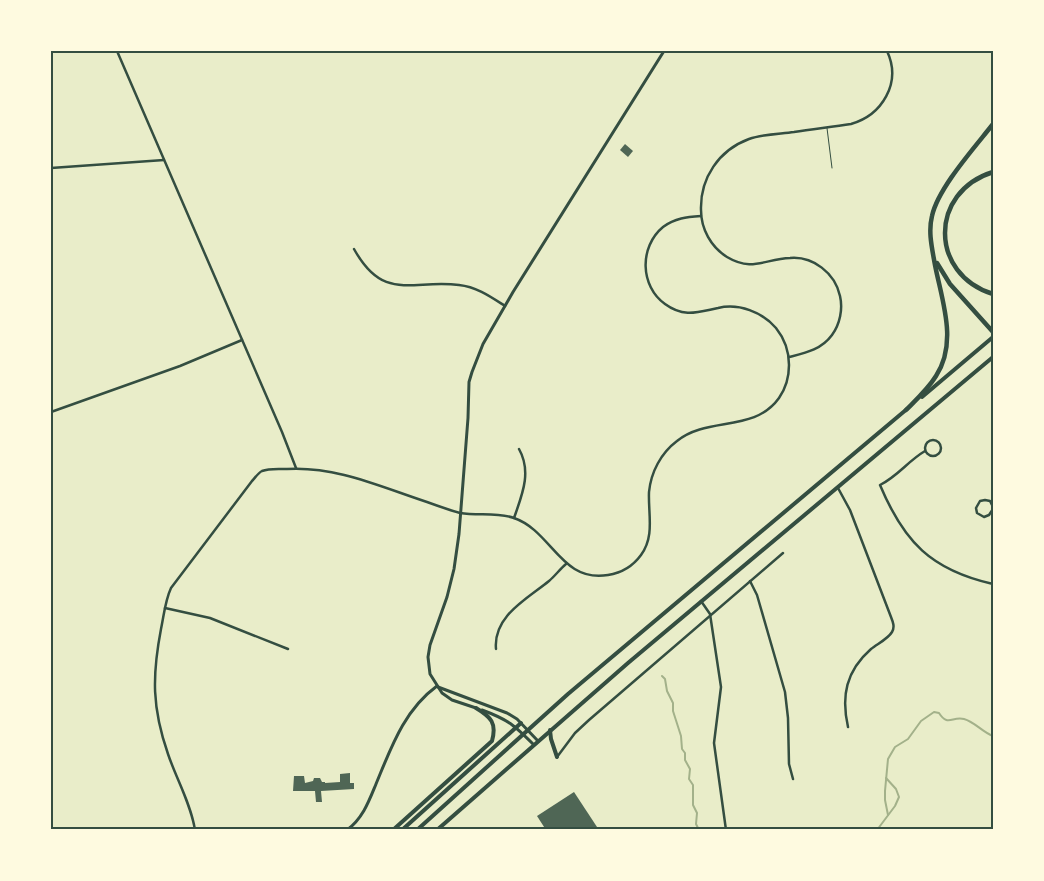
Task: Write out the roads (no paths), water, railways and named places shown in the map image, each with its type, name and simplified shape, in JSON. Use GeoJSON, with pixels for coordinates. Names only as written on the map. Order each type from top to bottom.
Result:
{"type":"FeatureCollection","features":[{"type":"Feature","properties":{"kind":"highway"},"geometry":{"type":"LineString","coordinates":[[906,410],[936,376],[945,358],[948,345],[947,326],[931,238],[931,222],[937,201],[946,186],[993,124]]}},
{"type":"Feature","properties":{"kind":"highway"},"geometry":{"type":"LineString","coordinates":[[993,172],[973,181],[960,192],[949,210],[945,231],[948,253],[959,272],[973,285],[993,294]]}},
{"type":"Feature","properties":{"kind":"highway"},"geometry":{"type":"LineString","coordinates":[[933,255],[950,284],[993,332]]}},
{"type":"Feature","properties":{"kind":"highway"},"geometry":{"type":"LineString","coordinates":[[417,830],[523,734],[993,337]]}},
{"type":"Feature","properties":{"kind":"highway"},"geometry":{"type":"LineString","coordinates":[[437,830],[701,601],[993,357]]}},
{"type":"Feature","properties":{"kind":"highway"},"geometry":{"type":"LineString","coordinates":[[392,830],[492,741],[494,733],[490,717],[476,708]]}},
{"type":"Feature","properties":{"kind":"highway"},"geometry":{"type":"LineString","coordinates":[[402,830],[521,723]]}},
{"type":"Feature","properties":{"kind":"highway"},"geometry":{"type":"LineString","coordinates":[[550,730],[557,757]]}},
{"type":"Feature","properties":{"kind":"main road"},"geometry":{"type":"LineString","coordinates":[[534,745],[517,727],[503,718],[444,695],[430,674],[428,664],[428,652],[450,584],[458,543],[469,388],[472,372],[483,344],[664,51]]}},
{"type":"Feature","properties":{"kind":"main road"},"geometry":{"type":"LineString","coordinates":[[437,686],[496,708],[517,719],[538,741]]}},
{"type":"Feature","properties":{"kind":"main road"},"geometry":{"type":"LineString","coordinates":[[347,830],[364,811],[404,722],[416,704],[437,686]]}},
{"type":"Feature","properties":{"kind":"street"},"geometry":{"type":"LineString","coordinates":[[117,51],[284,436],[296,468]]}},
{"type":"Feature","properties":{"kind":"street"},"geometry":{"type":"LineString","coordinates":[[789,357],[818,348],[835,331],[840,316],[841,299],[832,277],[821,266],[799,258],[760,264],[734,261],[719,251],[709,239],[702,224],[702,193],[708,176],[719,159],[743,142],[759,137],[858,122],[866,119],[878,109],[887,95],[892,79],[891,61],[887,51]]}},
{"type":"Feature","properties":{"kind":"street"},"geometry":{"type":"LineString","coordinates":[[51,168],[164,160]]}},
{"type":"Feature","properties":{"kind":"street"},"geometry":{"type":"LineString","coordinates":[[194,830],[191,815],[162,736],[155,704],[155,659],[167,598],[175,582],[255,477],[264,470],[314,469],[338,473],[461,513],[514,518],[524,522],[538,532],[566,564],[579,572],[587,575],[603,576],[619,572],[634,562],[644,550],[649,538],[649,493],[655,470],[662,456],[675,442],[691,432],[710,426],[749,420],[764,413],[778,400],[786,384],[789,357],[779,332],[767,319],[751,310],[734,307],[716,308],[696,313],[680,312],[660,300],[650,286],[645,270],[645,262],[648,247],[657,233],[670,222],[685,217],[701,216]]}},
{"type":"Feature","properties":{"kind":"street"},"geometry":{"type":"LineString","coordinates":[[354,249],[369,271],[382,280],[407,286],[448,284],[468,287],[486,294],[505,306]]}},
{"type":"Feature","properties":{"kind":"street"},"geometry":{"type":"LineString","coordinates":[[51,412],[180,366],[242,340]]}},
{"type":"Feature","properties":{"kind":"street"},"geometry":{"type":"LineString","coordinates":[[930,440],[936,440],[940,444],[941,449],[936,455],[928,455],[925,451],[924,445],[930,440]]}},
{"type":"Feature","properties":{"kind":"street"},"geometry":{"type":"LineString","coordinates":[[514,518],[526,476],[524,461],[519,449]]}},
{"type":"Feature","properties":{"kind":"street"},"geometry":{"type":"LineString","coordinates":[[925,451],[911,460],[892,479],[880,485],[889,505],[907,534],[932,558],[948,569],[993,584]]}},
{"type":"Feature","properties":{"kind":"street"},"geometry":{"type":"LineString","coordinates":[[837,487],[850,510],[893,626],[890,634],[866,654],[850,676],[844,700],[848,727]]}},
{"type":"Feature","properties":{"kind":"street"},"geometry":{"type":"LineString","coordinates":[[985,500],[990,501],[993,508],[989,515],[984,516],[977,513],[976,508],[980,501],[985,500]]}},
{"type":"Feature","properties":{"kind":"street"},"geometry":{"type":"LineString","coordinates":[[557,757],[575,733],[701,625],[710,614],[783,553]]}},
{"type":"Feature","properties":{"kind":"street"},"geometry":{"type":"LineString","coordinates":[[496,649],[495,642],[498,630],[509,614],[566,564]]}},
{"type":"Feature","properties":{"kind":"street"},"geometry":{"type":"LineString","coordinates":[[750,580],[757,595],[785,692],[788,718],[789,764],[793,779]]}},
{"type":"Feature","properties":{"kind":"street"},"geometry":{"type":"LineString","coordinates":[[701,601],[710,614],[721,687],[714,743],[726,830]]}},
{"type":"Feature","properties":{"kind":"street"},"geometry":{"type":"LineString","coordinates":[[165,608],[210,618],[288,649]]}},
{"type":"Feature","properties":{"kind":"lane"},"geometry":{"type":"LineString","coordinates":[[827,127],[832,168]]}},
{"type":"Feature","properties":{"kind":"waterway"},"geometry":{"type":"LineString","coordinates":[[662,676],[665,679],[667,691],[673,703],[673,711],[681,736],[682,749],[690,769],[689,779],[693,785],[693,805],[697,813],[696,824],[699,830]]}},
{"type":"Feature","properties":{"kind":"waterway"},"geometry":{"type":"LineString","coordinates":[[888,815],[885,800],[888,759],[895,747],[908,739],[921,721],[934,712],[939,713],[948,720],[960,718],[968,720],[993,736]]}},
{"type":"Feature","properties":{"kind":"waterway"},"geometry":{"type":"LineString","coordinates":[[877,830],[895,806],[899,797],[896,789],[886,778]]}}]}
